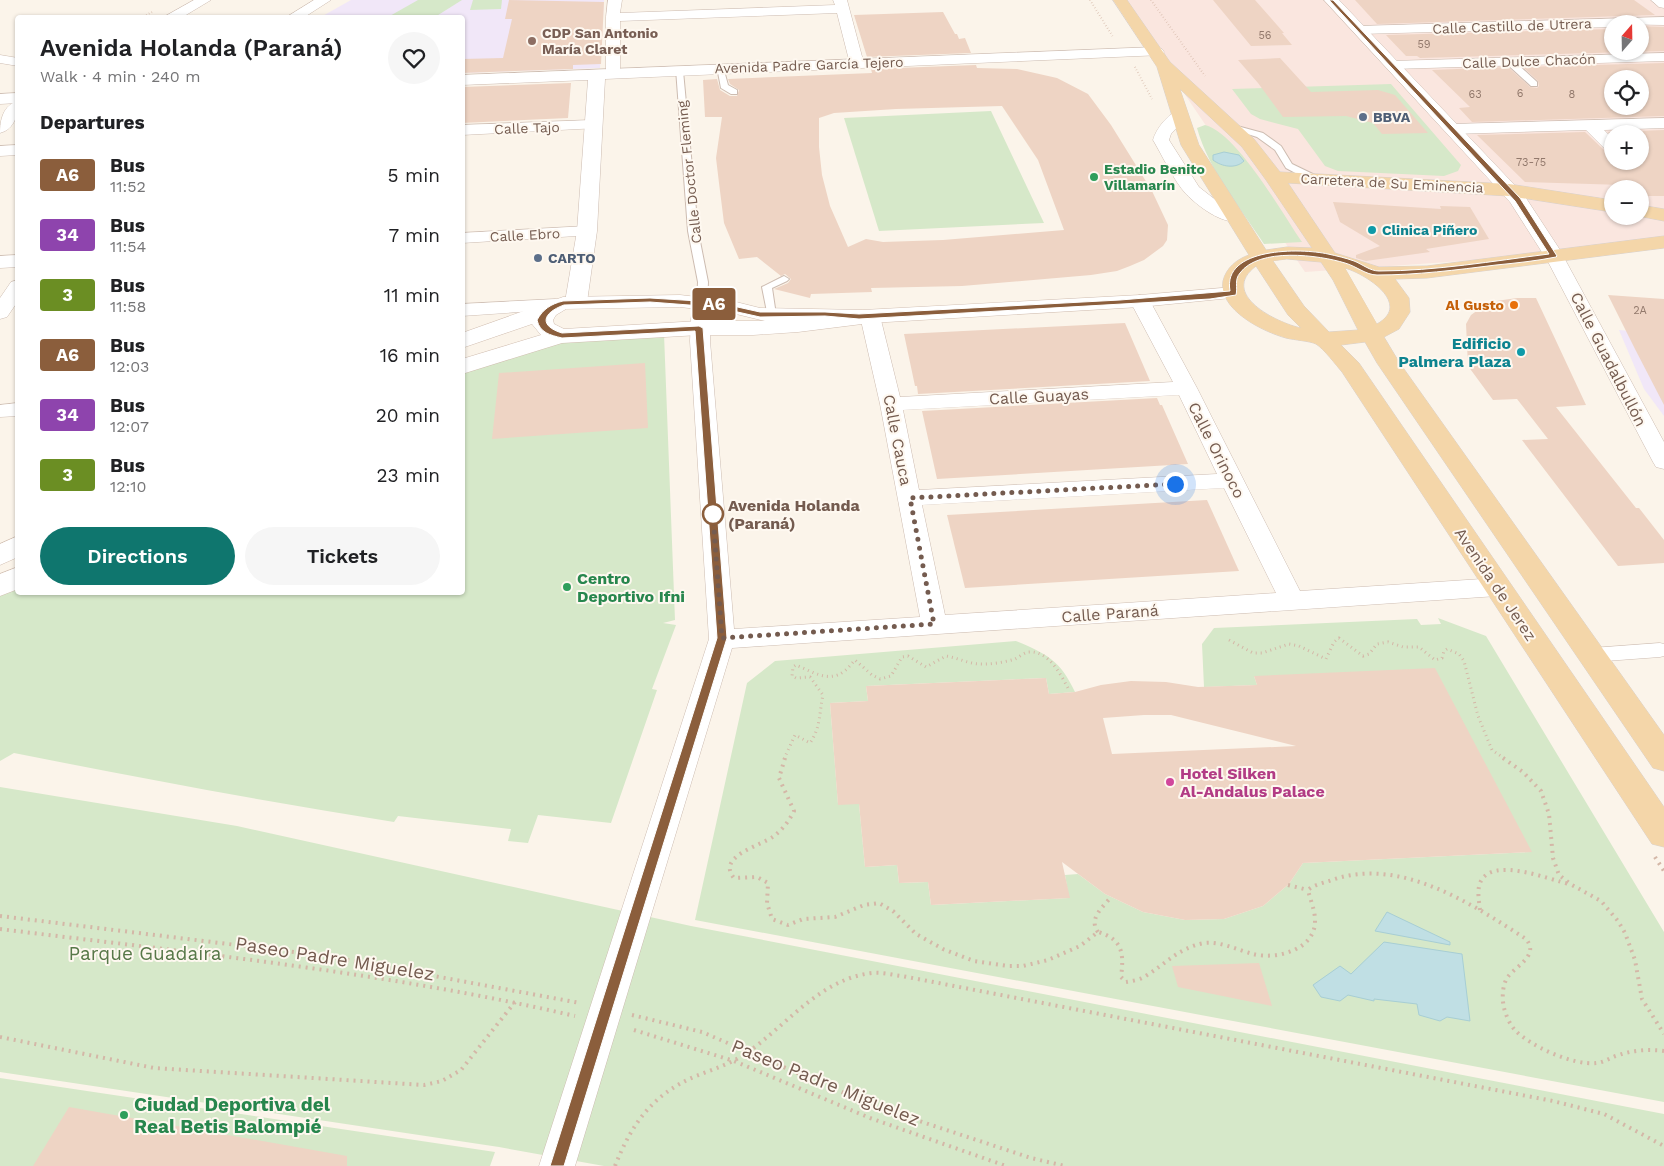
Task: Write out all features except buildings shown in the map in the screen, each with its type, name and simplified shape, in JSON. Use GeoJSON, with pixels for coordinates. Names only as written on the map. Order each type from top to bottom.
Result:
{"type":"FeatureCollection","features":[{"type":"Feature","properties":{"kind":"main road"},"geometry":{"type":"LineString","coordinates":[[1120,0],[1160,58],[1248,143],[1281,172],[1326,256],[1344,280],[1388,363],[1664,759]]}},
{"type":"Feature","properties":{"kind":"main road","name":"Avenida de Jerez"},"geometry":{"type":"LineString","coordinates":[[1160,58],[1190,144],[1234,217],[1296,310],[1351,368],[1664,834]]}},
{"type":"Feature","properties":{"kind":"main road","name":"Carretera de Su Eminencia"},"geometry":{"type":"LineString","coordinates":[[1281,172],[1326,180],[1509,190],[1604,205]]}},
{"type":"Feature","properties":{"kind":"main road"},"geometry":{"type":"LineString","coordinates":[[1649,212],[1664,215]]}},
{"type":"Feature","properties":{"kind":"main road"},"geometry":{"type":"LineString","coordinates":[[1374,273],[1428,272],[1664,242]]}},
{"type":"Feature","properties":{"kind":"main road"},"geometry":{"type":"LineString","coordinates":[[1295,253],[1326,256],[1349,262],[1374,273],[1392,288],[1401,306],[1398,317],[1388,327],[1371,334],[1349,338],[1323,338],[1298,334],[1275,327],[1256,317],[1238,299],[1232,282],[1236,272],[1260,257],[1295,253]]}},
{"type":"Feature","properties":{"kind":"main road"},"geometry":{"type":"LineString","coordinates":[[1398,298],[1428,272]]}},
{"type":"Feature","properties":{"kind":"street"},"geometry":{"type":"LineString","coordinates":[[175,15],[204,0]]}},
{"type":"Feature","properties":{"kind":"street"},"geometry":{"type":"LineString","coordinates":[[297,15],[324,0]]}},
{"type":"Feature","properties":{"kind":"street"},"geometry":{"type":"LineString","coordinates":[[615,0],[605,74],[592,125],[587,231],[567,305],[541,320],[542,326],[548,331],[570,335],[699,328],[753,328],[798,325],[864,316],[1210,297],[1238,299]]}},
{"type":"Feature","properties":{"kind":"street"},"geometry":{"type":"LineString","coordinates":[[1331,0],[1509,190],[1554,256]]}},
{"type":"Feature","properties":{"kind":"street"},"geometry":{"type":"LineString","coordinates":[[1658,0],[1664,4]]}},
{"type":"Feature","properties":{"kind":"street"},"geometry":{"type":"LineString","coordinates":[[613,17],[842,4],[858,64]]}},
{"type":"Feature","properties":{"kind":"street","name":"Calle Castillo de Utrera"},"geometry":{"type":"LineString","coordinates":[[1360,30],[1664,21]]}},
{"type":"Feature","properties":{"kind":"street","name":"Calle Dulce Chacón"},"geometry":{"type":"LineString","coordinates":[[1393,65],[1664,57]]}},
{"type":"Feature","properties":{"kind":"street","name":"Avenida Padre García Tejero"},"geometry":{"type":"LineString","coordinates":[[465,80],[858,64],[1160,58]]}},
{"type":"Feature","properties":{"kind":"street"},"geometry":{"type":"LineString","coordinates":[[0,98],[15,89]]}},
{"type":"Feature","properties":{"kind":"street"},"geometry":{"type":"LineString","coordinates":[[0,98],[15,98]]}},
{"type":"Feature","properties":{"kind":"street"},"geometry":{"type":"LineString","coordinates":[[0,128],[15,110]]}},
{"type":"Feature","properties":{"kind":"street"},"geometry":{"type":"LineString","coordinates":[[1180,115],[1163,133],[1161,140],[1192,190],[1216,208],[1234,217]]}},
{"type":"Feature","properties":{"kind":"street"},"geometry":{"type":"LineString","coordinates":[[1453,129],[1664,123]]}},
{"type":"Feature","properties":{"kind":"street","name":"Calle Tajo"},"geometry":{"type":"LineString","coordinates":[[465,134],[592,125]]}},
{"type":"Feature","properties":{"kind":"street"},"geometry":{"type":"LineString","coordinates":[[1590,125],[1604,139]]}},
{"type":"Feature","properties":{"kind":"street"},"geometry":{"type":"LineString","coordinates":[[0,151],[15,150]]}},
{"type":"Feature","properties":{"kind":"street","name":"Calle Ebro"},"geometry":{"type":"LineString","coordinates":[[465,238],[587,231]]}},
{"type":"Feature","properties":{"kind":"street","name":"Calle Guadalbullón"},"geometry":{"type":"LineString","coordinates":[[1554,256],[1664,462]]}},
{"type":"Feature","properties":{"kind":"street"},"geometry":{"type":"LineString","coordinates":[[0,262],[15,261]]}},
{"type":"Feature","properties":{"kind":"street"},"geometry":{"type":"LineString","coordinates":[[0,313],[15,290]]}},
{"type":"Feature","properties":{"kind":"street"},"geometry":{"type":"LineString","coordinates":[[465,310],[650,300],[702,303],[771,315],[864,316]]}},
{"type":"Feature","properties":{"kind":"street","name":"Calle Orinoco"},"geometry":{"type":"LineString","coordinates":[[1140,301],[1186,388],[1292,600]]}},
{"type":"Feature","properties":{"kind":"street"},"geometry":{"type":"LineString","coordinates":[[557,1166],[722,638],[699,328],[702,303]]}},
{"type":"Feature","properties":{"kind":"street"},"geometry":{"type":"LineString","coordinates":[[465,340],[567,305],[596,311],[596,321],[591,327],[570,335],[527,345],[465,367]]}},
{"type":"Feature","properties":{"kind":"street","name":"Calle Cauca"},"geometry":{"type":"LineString","coordinates":[[864,316],[891,404],[934,624]]}},
{"type":"Feature","properties":{"kind":"street","name":"Calle Guayas"},"geometry":{"type":"LineString","coordinates":[[891,404],[1186,388]]}},
{"type":"Feature","properties":{"kind":"street"},"geometry":{"type":"LineString","coordinates":[[0,410],[15,409]]}},
{"type":"Feature","properties":{"kind":"street"},"geometry":{"type":"LineString","coordinates":[[910,498],[1232,480]]}},
{"type":"Feature","properties":{"kind":"street"},"geometry":{"type":"LineString","coordinates":[[0,556],[15,547]]}},
{"type":"Feature","properties":{"kind":"street"},"geometry":{"type":"LineString","coordinates":[[0,587],[15,578]]}},
{"type":"Feature","properties":{"kind":"street","name":"Calle Paraná"},"geometry":{"type":"LineString","coordinates":[[722,638],[1497,587]]}},
{"type":"Feature","properties":{"kind":"street"},"geometry":{"type":"LineString","coordinates":[[1592,655],[1660,650]]}},
{"type":"Feature","properties":{"kind":"lane"},"geometry":{"type":"LineString","coordinates":[[1510,62],[1534,84]]}},
{"type":"Feature","properties":{"kind":"lane"},"geometry":{"type":"LineString","coordinates":[[720,69],[724,86],[734,92]]}},
{"type":"Feature","properties":{"kind":"lane","name":"Calle Doctor Fleming"},"geometry":{"type":"LineString","coordinates":[[679,71],[690,213],[704,282],[702,303]]}},
{"type":"Feature","properties":{"kind":"lane"},"geometry":{"type":"LineString","coordinates":[[771,315],[767,287],[784,279]]}},
{"type":"Feature","properties":{"kind":"path"},"geometry":{"type":"LineString","coordinates":[[1090,0],[1110,33]]}},
{"type":"Feature","properties":{"kind":"path"},"geometry":{"type":"LineString","coordinates":[[1151,0],[1208,79]]}},
{"type":"Feature","properties":{"kind":"path"},"geometry":{"type":"LineString","coordinates":[[1229,640],[1257,654],[1281,644],[1293,644],[1314,656],[1326,659],[1330,656],[1335,640],[1340,638],[1363,656],[1370,654],[1376,644],[1388,642],[1403,647],[1419,647],[1436,660],[1442,658],[1444,651],[1447,649],[1459,654],[1467,668],[1478,716],[1492,750],[1523,772],[1541,791],[1549,814],[1554,862],[1559,875],[1601,901],[1618,921],[1628,940],[1635,960],[1642,999],[1664,1034]]}},
{"type":"Feature","properties":{"kind":"path"},"geometry":{"type":"LineString","coordinates":[[1069,690],[1060,673],[1046,657],[1032,651],[1026,652],[1015,659],[978,664],[971,664],[946,656],[926,667],[908,656],[902,657],[891,676],[881,679],[870,675],[855,660],[842,673],[829,676],[817,675],[796,665],[792,667],[792,676],[810,677],[823,695],[820,708],[821,724],[817,734],[810,743],[795,735],[780,772],[781,783],[794,811],[783,828],[759,846],[740,852],[731,861],[729,867],[730,873],[734,878],[757,876],[764,878],[768,883],[767,903],[772,919],[784,926],[793,924],[801,919],[823,920],[840,916],[860,906],[877,902],[890,908],[901,921],[924,939],[950,952],[986,965],[1037,964],[1079,946],[1098,932]]}},
{"type":"Feature","properties":{"kind":"path"},"geometry":{"type":"LineString","coordinates":[[1481,911],[1478,900],[1480,883],[1488,873],[1495,870],[1536,874],[1560,883],[1572,884]]}},
{"type":"Feature","properties":{"kind":"path"},"geometry":{"type":"LineString","coordinates":[[1288,886],[1308,890],[1313,886],[1345,876],[1375,875],[1390,876],[1444,892],[1481,911],[1526,939],[1530,944],[1529,956],[1522,965],[1511,972],[1503,984],[1503,1003],[1511,1024],[1516,1031],[1533,1043],[1584,1062],[1601,1062],[1635,1051],[1651,1049],[1664,1051]]}},
{"type":"Feature","properties":{"kind":"path"},"geometry":{"type":"LineString","coordinates":[[1111,897],[1094,918],[1094,927],[1098,932],[1108,934],[1116,939],[1120,945],[1121,977],[1126,982],[1143,978],[1183,949],[1206,943],[1222,944],[1255,955],[1281,955],[1305,943],[1313,931],[1315,915],[1308,890]]}},
{"type":"Feature","properties":{"kind":"path"},"geometry":{"type":"LineString","coordinates":[[0,916],[326,956],[581,1003]]}},
{"type":"Feature","properties":{"kind":"path","name":"Paseo Padre Miguelez"},"geometry":{"type":"LineString","coordinates":[[0,929],[327,969],[515,1002],[575,1016]]}},
{"type":"Feature","properties":{"kind":"path"},"geometry":{"type":"LineString","coordinates":[[615,1166],[619,1154],[640,1117],[669,1089],[748,1052],[828,987],[853,976],[874,973],[893,975],[1552,1101],[1604,1114],[1664,1146]]}},
{"type":"Feature","properties":{"kind":"path"},"geometry":{"type":"LineString","coordinates":[[0,1037],[154,1068],[424,1085],[442,1081],[461,1070],[515,1002]]}},
{"type":"Feature","properties":{"kind":"path"},"geometry":{"type":"LineString","coordinates":[[636,1016],[702,1032],[877,1107],[1031,1158],[1065,1166]]}},
{"type":"Feature","properties":{"kind":"path","name":"Paseo Padre Miguelez"},"geometry":{"type":"LineString","coordinates":[[634,1030],[734,1060],[870,1118],[1006,1166]]}},
{"type":"Feature","properties":{"kind":"shaded area","name":"CDP San Antonio María Claret"},"geometry":{"type":"Polygon","coordinates":[[[351,0],[604,0],[600,68],[465,73],[465,15],[324,15],[351,0]]]}},
{"type":"Feature","properties":{"kind":"shaded area"},"geometry":{"type":"Polygon","coordinates":[[[1121,0],[1664,0],[1664,247],[1305,272],[1121,0]]]}},
{"type":"Feature","properties":{"kind":"shaded area"},"geometry":{"type":"Polygon","coordinates":[[[1619,330],[1664,334],[1664,416],[1644,389],[1619,330]]]}},
{"type":"Feature","properties":{"kind":"green space"},"geometry":{"type":"Polygon","coordinates":[[[418,0],[462,0],[438,15],[392,15],[418,0]]]}},
{"type":"Feature","properties":{"kind":"green space"},"geometry":{"type":"Polygon","coordinates":[[[473,0],[502,0],[501,9],[470,10],[473,0]]]}},
{"type":"Feature","properties":{"kind":"green space"},"geometry":{"type":"Polygon","coordinates":[[[1391,84],[1461,165],[1458,171],[1444,176],[1338,171],[1325,166],[1298,129],[1260,119],[1251,114],[1232,89],[1391,84]]]}},
{"type":"Feature","properties":{"kind":"green space"},"geometry":{"type":"Polygon","coordinates":[[[991,111],[1044,223],[879,231],[844,118],[991,111]]]}},
{"type":"Feature","properties":{"kind":"green space"},"geometry":{"type":"Polygon","coordinates":[[[1205,125],[1218,131],[1244,158],[1271,194],[1302,242],[1264,244],[1209,159],[1197,128],[1205,125]]]}},
{"type":"Feature","properties":{"kind":"green space","name":"Centro Deportivo Ifni"},"geometry":{"type":"Polygon","coordinates":[[[664,334],[675,620],[663,623],[676,625],[652,689],[657,690],[611,823],[538,815],[528,843],[508,841],[511,829],[398,816],[394,822],[14,753],[0,761],[0,596],[15,586],[15,595],[465,595],[465,372],[551,342],[664,334]]]}},
{"type":"Feature","properties":{"kind":"green space"},"geometry":{"type":"Polygon","coordinates":[[[1438,618],[1486,636],[1664,932],[1664,1102],[695,920],[747,683],[775,661],[1016,641],[1052,659],[1064,672],[1075,692],[1049,694],[1046,678],[866,686],[868,701],[830,703],[838,804],[859,804],[865,867],[897,865],[899,883],[928,882],[931,905],[1069,898],[1065,875],[1078,874],[1105,894],[1143,912],[1185,920],[1224,919],[1263,906],[1289,884],[1303,863],[1531,852],[1254,676],[1257,685],[1204,687],[1202,644],[1214,628],[1417,619],[1421,625],[1441,624],[1438,618]]]}},
{"type":"Feature","properties":{"kind":"green space","name":"Parque Guadaíra"},"geometry":{"type":"Polygon","coordinates":[[[0,787],[237,826],[691,926],[1664,1114],[1664,1166],[604,1166],[499,1147],[0,1072],[0,787]]]}},
{"type":"Feature","properties":{"kind":"green space","name":"Ciudad Deportiva del Real Betis Balompié"},"geometry":{"type":"Polygon","coordinates":[[[0,1078],[495,1152],[490,1166],[0,1166],[0,1078]]]}},
{"type":"Feature","properties":{"kind":"water"},"geometry":{"type":"Polygon","coordinates":[[[1224,152],[1239,155],[1244,161],[1241,164],[1229,166],[1213,160],[1213,155],[1224,152]]]}},
{"type":"Feature","properties":{"kind":"water"},"geometry":{"type":"Polygon","coordinates":[[[1387,912],[1450,942],[1450,945],[1375,931],[1387,912]]]}},
{"type":"Feature","properties":{"kind":"water"},"geometry":{"type":"Polygon","coordinates":[[[1384,942],[1462,954],[1470,1021],[1447,1017],[1440,1021],[1419,1015],[1417,1004],[1374,999],[1374,1001],[1348,995],[1340,1001],[1321,997],[1313,985],[1340,966],[1351,974],[1384,942]]]}},
{"type":"Feature","properties":{"kind":"bus line","name":"A6"},"geometry":{"type":"LineString","coordinates":[[557,1166],[722,638],[699,328],[562,336],[548,331],[542,326],[541,320],[544,314],[553,306],[563,303],[650,300],[715,304],[746,312],[771,315],[825,314],[859,316],[1210,297],[1234,293],[1232,282],[1236,272],[1246,264],[1260,257],[1280,254],[1303,253],[1326,256],[1349,262],[1374,273],[1428,272],[1554,256],[1517,200],[1487,165],[1331,0]]}},
{"type":"Feature","properties":{"kind":"place","name":"CDP San Antonio María Claret"},"geometry":{"type":"Point","coordinates":[532,41]}},
{"type":"Feature","properties":{"kind":"place","name":"BBVA"},"geometry":{"type":"Point","coordinates":[1363,117]}},
{"type":"Feature","properties":{"kind":"place","name":"Estadio Benito Villamarín"},"geometry":{"type":"Point","coordinates":[1094,177]}},
{"type":"Feature","properties":{"kind":"place","name":"Clinica Piñero"},"geometry":{"type":"Point","coordinates":[1372,230]}},
{"type":"Feature","properties":{"kind":"place","name":"CARTO"},"geometry":{"type":"Point","coordinates":[538,258]}},
{"type":"Feature","properties":{"kind":"place","name":"Al Gusto"},"geometry":{"type":"Point","coordinates":[1514,305]}},
{"type":"Feature","properties":{"kind":"place","name":"Edificio Palmera Plaza"},"geometry":{"type":"Point","coordinates":[1521,352]}},
{"type":"Feature","properties":{"kind":"place","name":"Avenida Holanda (Paraná)"},"geometry":{"type":"Point","coordinates":[713,514]}},
{"type":"Feature","properties":{"kind":"place","name":"Centro Deportivo Ifni"},"geometry":{"type":"Point","coordinates":[567,587]}},
{"type":"Feature","properties":{"kind":"place","name":"Hotel Silken Al-Andalus Palace"},"geometry":{"type":"Point","coordinates":[1170,782]}},
{"type":"Feature","properties":{"kind":"place","name":"Ciudad Deportiva del Real Betis Balompié"},"geometry":{"type":"Point","coordinates":[124,1115]}},
{"type":"Feature","properties":{"kind":"route"},"geometry":{"type":"LineString","coordinates":[[713,514],[722,638],[778,635],[934,624],[910,498],[1175,484]]}}]}
